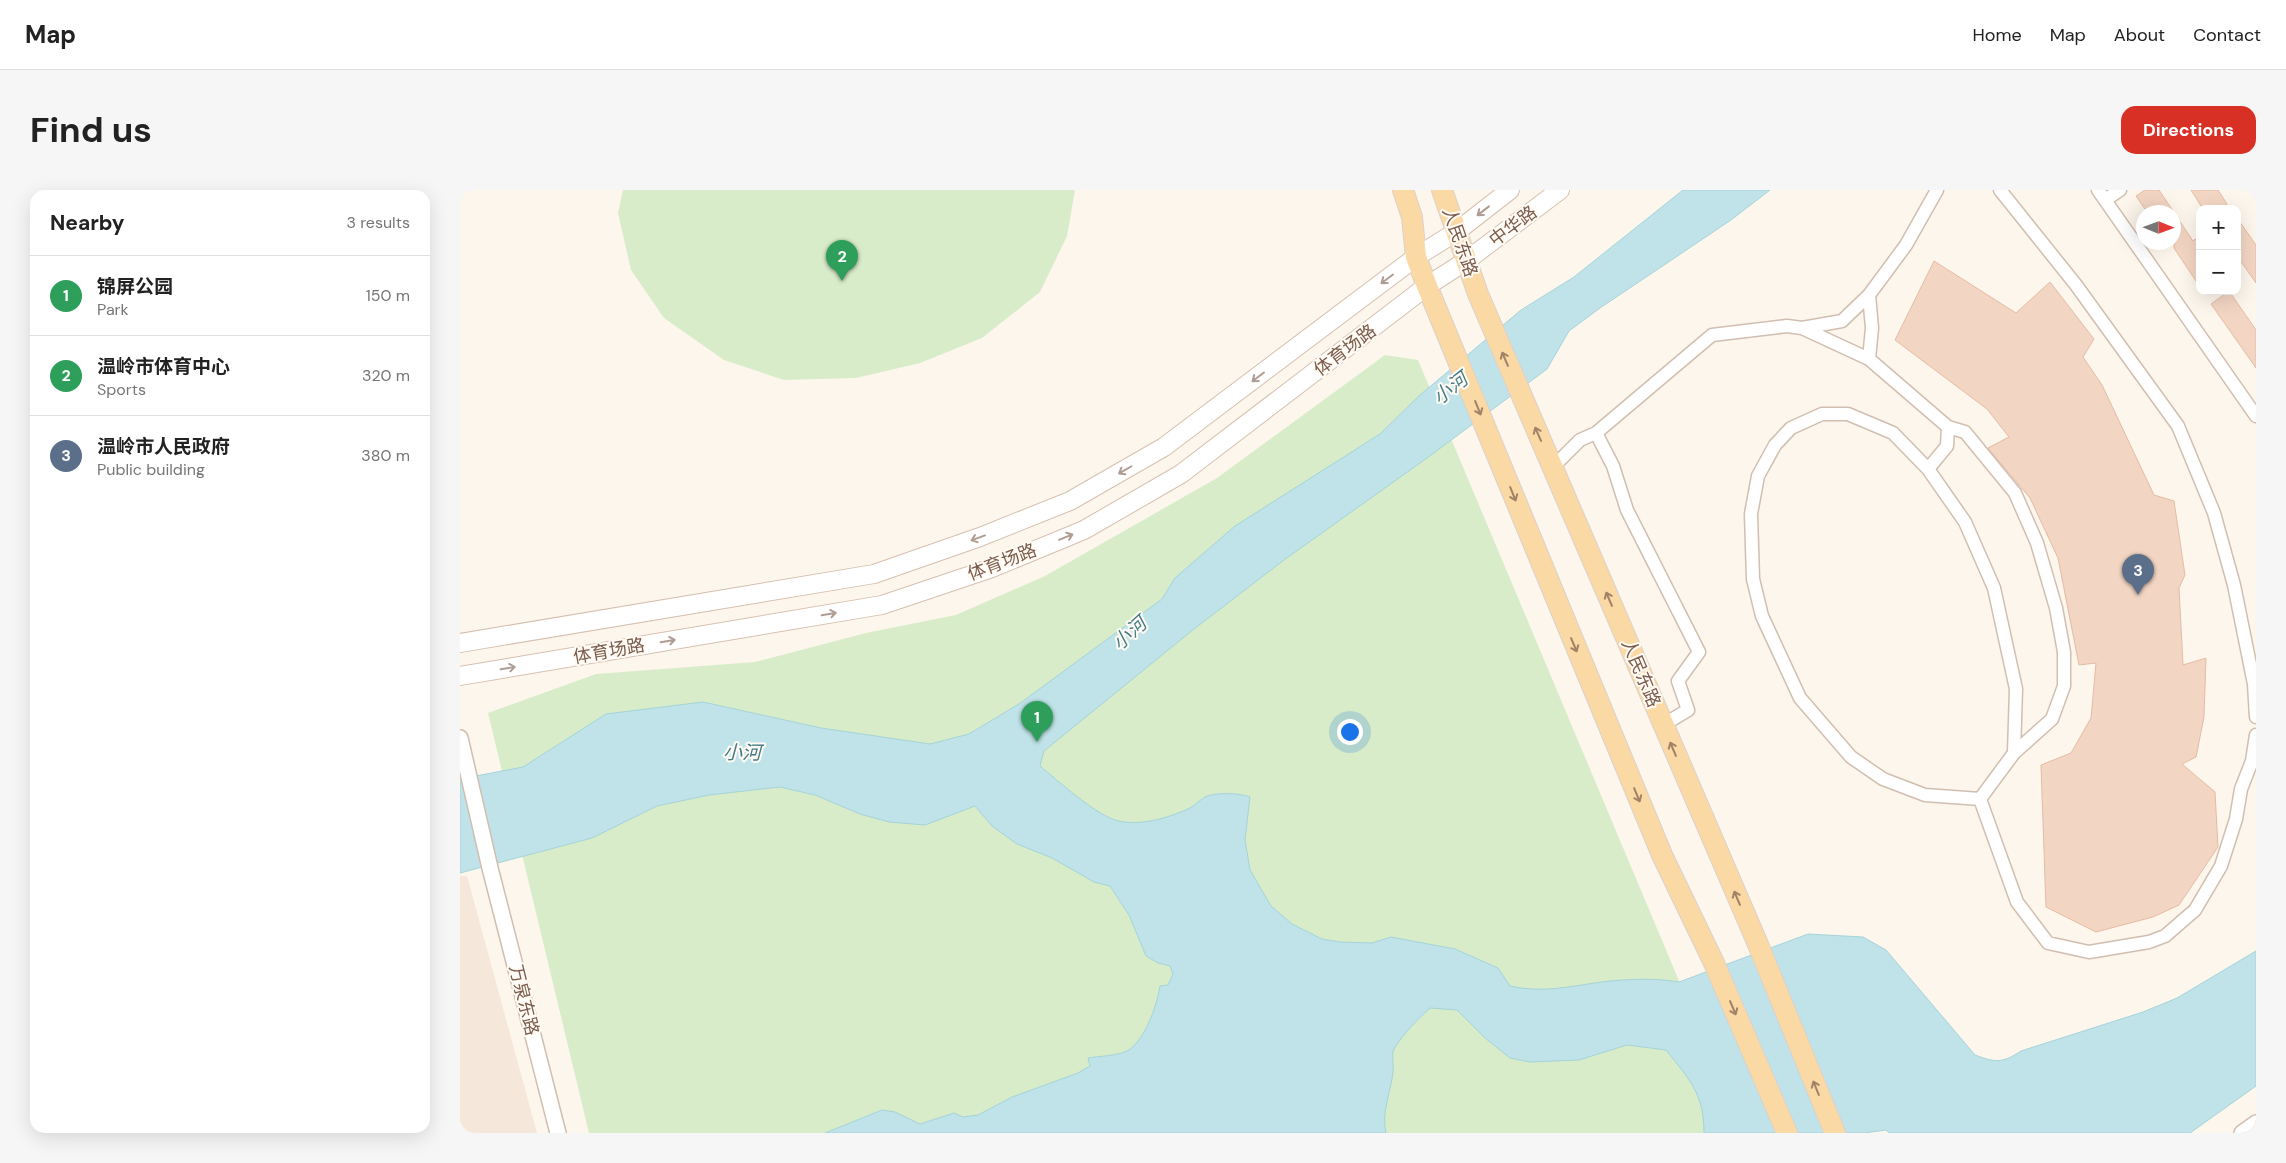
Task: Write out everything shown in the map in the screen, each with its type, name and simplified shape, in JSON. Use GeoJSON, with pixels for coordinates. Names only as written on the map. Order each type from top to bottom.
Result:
{"type":"FeatureCollection","features":[{"type":"Feature","properties":{"kind":"main road","name":"人民东路"},"geometry":{"type":"LineString","coordinates":[[1403,190],[1412,217],[1416,257],[1427,286],[1662,855],[1714,963],[1787,1133]]}},
{"type":"Feature","properties":{"kind":"main road","name":"人民东路"},"geometry":{"type":"LineString","coordinates":[[1442,190],[1478,294],[1757,942],[1835,1133]]}},
{"type":"Feature","properties":{"kind":"main road","name":"中华路"},"geometry":{"type":"LineString","coordinates":[[1456,232],[1510,190]]}},
{"type":"Feature","properties":{"kind":"main road","name":"中华路"},"geometry":{"type":"LineString","coordinates":[[1466,261],[1560,190]]}},
{"type":"Feature","properties":{"kind":"main road","name":"体育场路"},"geometry":{"type":"LineString","coordinates":[[460,643],[874,574],[980,538],[1070,501],[1164,447],[1416,257],[1456,232]]}},
{"type":"Feature","properties":{"kind":"main road","name":"体育场路"},"geometry":{"type":"LineString","coordinates":[[460,676],[882,605],[992,568],[1084,530],[1181,474],[1427,286],[1466,261]]}},
{"type":"Feature","properties":{"kind":"street"},"geometry":{"type":"LineString","coordinates":[[1553,467],[1580,440],[1596,433],[1712,335],[1786,326],[1802,328],[1842,321],[1869,295],[1906,245],[1937,190]]}},
{"type":"Feature","properties":{"kind":"street"},"geometry":{"type":"LineString","coordinates":[[2000,190],[2076,286],[2178,426],[2214,513],[2234,584],[2254,684],[2256,717]]}},
{"type":"Feature","properties":{"kind":"street"},"geometry":{"type":"LineString","coordinates":[[2120,190],[2101,195],[2256,416]]}},
{"type":"Feature","properties":{"kind":"street"},"geometry":{"type":"LineString","coordinates":[[1869,295],[1872,328],[1869,359]]}},
{"type":"Feature","properties":{"kind":"street"},"geometry":{"type":"LineString","coordinates":[[1802,328],[1869,359],[1948,427],[1965,432],[2015,493],[2037,543],[2056,608],[2064,652],[2064,686],[2052,719],[2014,753],[1980,799]]}},
{"type":"Feature","properties":{"kind":"street"},"geometry":{"type":"LineString","coordinates":[[1980,799],[1925,794],[1883,780],[1851,757],[1800,698],[1762,616],[1753,579],[1751,514],[1758,476],[1775,445],[1792,428],[1822,414],[1848,414],[1893,433],[1928,469],[1965,522],[1994,588],[2016,689],[2014,753]]}},
{"type":"Feature","properties":{"kind":"street"},"geometry":{"type":"LineString","coordinates":[[1928,469],[1947,446],[1948,427]]}},
{"type":"Feature","properties":{"kind":"street"},"geometry":{"type":"LineString","coordinates":[[1596,433],[1612,466],[1627,510],[1699,652],[1678,681],[1688,710],[1663,725]]}},
{"type":"Feature","properties":{"kind":"street"},"geometry":{"type":"LineString","coordinates":[[1980,799],[2017,902],[2048,943],[2089,952],[2150,942],[2165,936],[2195,910],[2221,866],[2236,819],[2240,789],[2252,761],[2256,735]]}},
{"type":"Feature","properties":{"kind":"street","name":"万泉东路"},"geometry":{"type":"LineString","coordinates":[[460,740],[490,868],[558,1133]]}},
{"type":"Feature","properties":{"kind":"street"},"geometry":{"type":"LineString","coordinates":[[2242,1133],[2256,1123]]}},
{"type":"Feature","properties":{"kind":"shaded area"},"geometry":{"type":"Polygon","coordinates":[[[460,876],[467,876],[537,1133],[460,1133],[460,876]]]}},
{"type":"Feature","properties":{"kind":"green space"},"geometry":{"type":"Polygon","coordinates":[[[623,190],[1075,190],[1067,236],[1040,292],[982,338],[920,363],[856,378],[784,380],[724,360],[664,318],[631,270],[618,213],[623,190]]]}},
{"type":"Feature","properties":{"kind":"green space"},"geometry":{"type":"Polygon","coordinates":[[[1385,355],[1418,360],[1743,1133],[589,1133],[488,713],[596,674],[755,662],[866,633],[956,615],[1045,576],[1217,478],[1385,355]]]}},
{"type":"Feature","properties":{"kind":"water","name":"小河"},"geometry":{"type":"Polygon","coordinates":[[[1683,190],[1770,190],[1731,220],[1569,331],[1547,369],[1284,560],[1194,629],[1044,751],[1040,766],[1097,811],[1115,820],[1124,822],[1143,822],[1173,815],[1190,808],[1209,795],[1228,794],[1250,797],[1245,840],[1250,870],[1271,906],[1292,924],[1322,939],[1340,942],[1372,943],[1391,937],[1455,949],[1498,968],[1510,986],[1548,989],[1627,980],[1653,979],[1679,982],[1808,934],[1863,937],[1886,950],[1975,1055],[1994,1060],[2004,1060],[2021,1051],[2143,1012],[2177,998],[2256,951],[2256,1086],[2190,1133],[1889,1133],[1886,1130],[1864,1133],[1704,1133],[1701,1107],[1694,1087],[1666,1050],[1627,1045],[1579,1060],[1530,1062],[1510,1058],[1485,1038],[1457,1010],[1430,1008],[1415,1022],[1393,1051],[1393,1072],[1385,1117],[1386,1133],[825,1133],[882,1110],[895,1112],[920,1124],[954,1113],[963,1117],[978,1115],[1012,1097],[1078,1073],[1090,1066],[1088,1058],[1123,1053],[1133,1046],[1145,1031],[1156,1003],[1160,986],[1168,985],[1173,974],[1170,966],[1158,963],[1146,956],[1129,915],[1110,886],[1094,882],[1052,858],[1017,844],[992,826],[975,806],[925,825],[889,822],[860,814],[815,795],[780,787],[709,795],[657,806],[592,838],[460,873],[460,779],[523,767],[606,714],[703,702],[821,728],[930,744],[969,734],[1019,704],[1162,599],[1175,578],[1235,526],[1380,434],[1420,395],[1521,310],[1574,277],[1683,190]]]}},
{"type":"Feature","properties":{"kind":"building"},"geometry":{"type":"Polygon","coordinates":[[[2145,190],[2159,190],[2169,205],[2142,205],[2136,196],[2145,190]]]}},
{"type":"Feature","properties":{"kind":"building"},"geometry":{"type":"Polygon","coordinates":[[[2191,190],[2218,190],[2227,204],[2225,205],[2200,205],[2191,190]]]}},
{"type":"Feature","properties":{"kind":"building"},"geometry":{"type":"Polygon","coordinates":[[[2181,223],[2193,241],[2195,239],[2196,240],[2196,281],[2175,250],[2181,250],[2181,223]]]}},
{"type":"Feature","properties":{"kind":"building"},"geometry":{"type":"Polygon","coordinates":[[[2241,224],[2256,245],[2256,283],[2241,262],[2241,224]]]}},
{"type":"Feature","properties":{"kind":"building"},"geometry":{"type":"Polygon","coordinates":[[[1934,261],[2016,313],[2050,282],[2094,339],[2083,357],[2102,385],[2154,495],[2174,501],[2185,575],[2179,588],[2183,665],[2206,658],[2204,717],[2196,757],[2182,764],[2215,792],[2218,847],[2179,905],[2153,917],[2096,932],[2046,907],[2041,765],[2071,753],[2091,718],[2096,663],[2079,665],[2058,558],[2030,498],[1988,448],[2009,437],[1987,409],[1895,340],[1934,261]]]}},
{"type":"Feature","properties":{"kind":"building"},"geometry":{"type":"Polygon","coordinates":[[[2223,295],[2232,295],[2256,330],[2256,368],[2211,304],[2223,295]]]}},
{"type":"Feature","properties":{"kind":"place","name":"温岭市体育中心"},"geometry":{"type":"Point","coordinates":[842,281]}},
{"type":"Feature","properties":{"kind":"place","name":"温岭市人民政府"},"geometry":{"type":"Point","coordinates":[2138,595]}},
{"type":"Feature","properties":{"kind":"place","name":"锦屏公园"},"geometry":{"type":"Point","coordinates":[1037,742]}}]}
